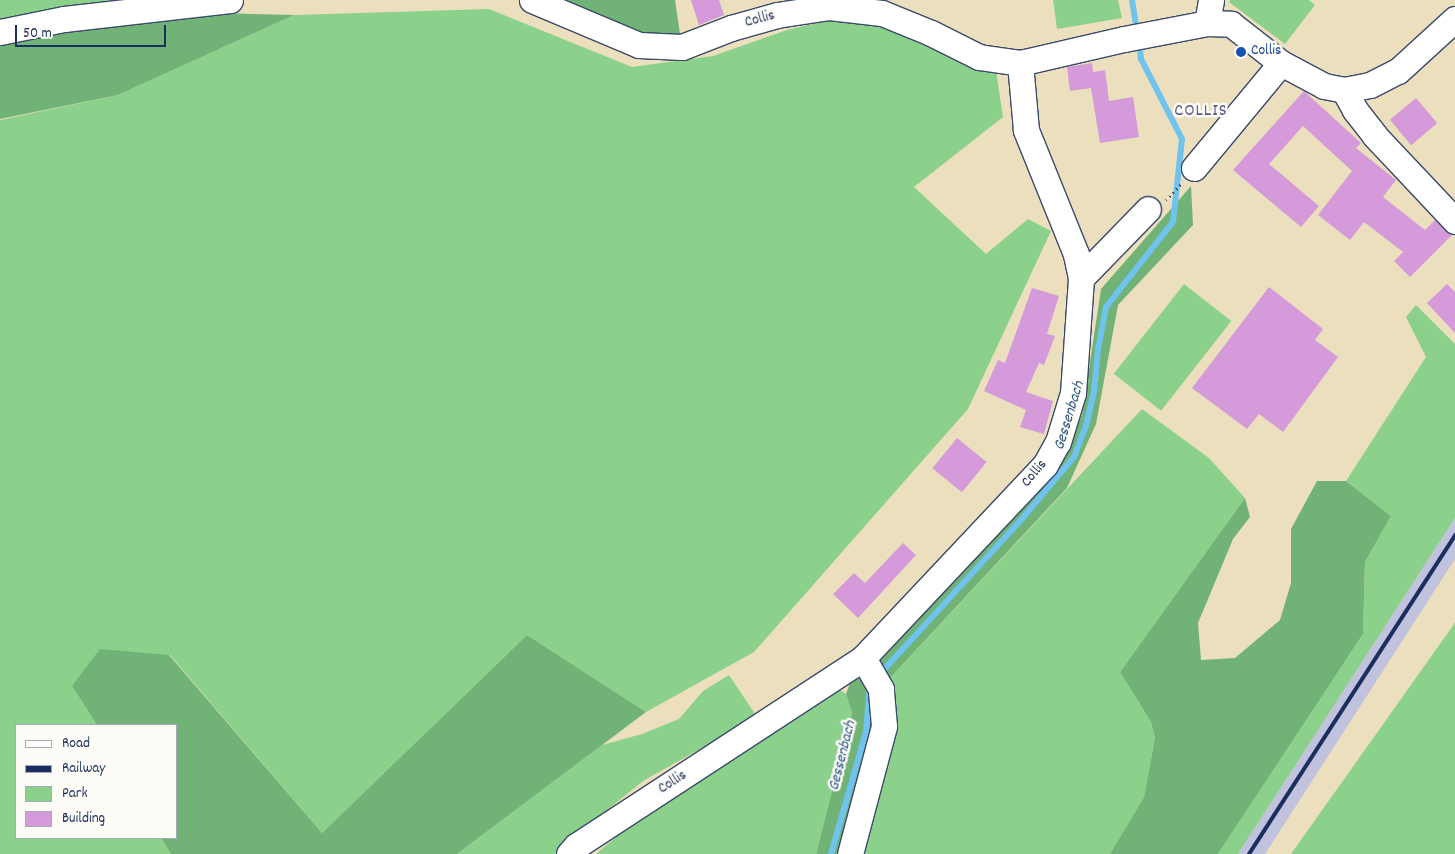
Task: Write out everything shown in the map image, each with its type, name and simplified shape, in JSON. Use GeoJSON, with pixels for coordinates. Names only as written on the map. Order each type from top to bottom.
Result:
{"type":"FeatureCollection","features":[{"type":"Feature","properties":{"kind":"street"},"geometry":{"type":"LineString","coordinates":[[0,32],[64,19],[230,0]]}},
{"type":"Feature","properties":{"kind":"street","name":"Collis"},"geometry":{"type":"LineString","coordinates":[[532,0],[639,45],[682,47],[731,28],[758,10],[829,7],[882,14],[931,33],[979,57],[1020,63],[1162,32],[1209,12],[1231,24],[1281,63],[1324,86],[1344,90],[1370,86],[1398,71],[1455,20]]}},
{"type":"Feature","properties":{"kind":"street","name":"Collis"},"geometry":{"type":"LineString","coordinates":[[569,854],[576,846],[780,714],[872,672],[1045,464],[1058,442],[1073,393],[1081,278],[1076,254],[1026,130],[1020,63]]}},
{"type":"Feature","properties":{"kind":"street"},"geometry":{"type":"LineString","coordinates":[[1188,175],[1281,63]]}},
{"type":"Feature","properties":{"kind":"street"},"geometry":{"type":"LineString","coordinates":[[1344,90],[1355,110],[1375,136],[1455,222]]}},
{"type":"Feature","properties":{"kind":"street"},"geometry":{"type":"LineString","coordinates":[[1081,278],[1156,205]]}},
{"type":"Feature","properties":{"kind":"street"},"geometry":{"type":"LineString","coordinates":[[850,854],[884,726],[872,672]]}},
{"type":"Feature","properties":{"kind":"path"},"geometry":{"type":"LineString","coordinates":[[1156,205],[1188,175]]}},
{"type":"Feature","properties":{"kind":"shaded area"},"geometry":{"type":"Polygon","coordinates":[[[1455,518],[1455,559],[1265,854],[1238,854],[1455,518]]]}},
{"type":"Feature","properties":{"kind":"green space"},"geometry":{"type":"Polygon","coordinates":[[[0,0],[230,0],[0,32],[0,0]]]}},
{"type":"Feature","properties":{"kind":"green space"},"geometry":{"type":"Polygon","coordinates":[[[532,0],[675,0],[682,47],[532,0]]]}},
{"type":"Feature","properties":{"kind":"green space"},"geometry":{"type":"Polygon","coordinates":[[[1053,0],[1118,0],[1122,18],[1057,29],[1053,0]]]}},
{"type":"Feature","properties":{"kind":"green space"},"geometry":{"type":"Polygon","coordinates":[[[1230,0],[1309,0],[1315,5],[1285,44],[1229,2],[1230,0]]]}},
{"type":"Feature","properties":{"kind":"green space"},"geometry":{"type":"Polygon","coordinates":[[[489,9],[632,67],[713,56],[787,30],[834,19],[880,22],[996,70],[1003,117],[914,187],[986,254],[1028,219],[1051,231],[968,409],[754,652],[646,712],[527,635],[322,833],[170,655],[72,686],[96,724],[15,724],[15,839],[162,839],[171,854],[0,854],[0,120],[118,95],[294,15],[489,9]]]}},
{"type":"Feature","properties":{"kind":"green space"},"geometry":{"type":"Polygon","coordinates":[[[215,13],[294,15],[118,95],[0,119],[0,44],[68,30],[215,13]]]}},
{"type":"Feature","properties":{"kind":"green space"},"geometry":{"type":"Polygon","coordinates":[[[1191,186],[1193,225],[1118,305],[1096,424],[1067,488],[889,679],[877,664],[1056,470],[1082,415],[1101,289],[1191,186]]]}},
{"type":"Feature","properties":{"kind":"green space"},"geometry":{"type":"Polygon","coordinates":[[[1184,284],[1231,321],[1161,411],[1114,374],[1184,284]]]}},
{"type":"Feature","properties":{"kind":"green space"},"geometry":{"type":"Polygon","coordinates":[[[1416,305],[1455,344],[1455,518],[1238,854],[1218,854],[1363,634],[1365,562],[1391,516],[1346,481],[1426,357],[1406,317],[1416,305]]]}},
{"type":"Feature","properties":{"kind":"green space"},"geometry":{"type":"Polygon","coordinates":[[[1142,409],[1209,458],[1245,498],[1120,672],[1151,722],[1155,738],[1144,797],[1110,854],[856,854],[889,679],[1142,409]]]}},
{"type":"Feature","properties":{"kind":"green space"},"geometry":{"type":"Polygon","coordinates":[[[1317,481],[1346,481],[1391,516],[1365,562],[1363,634],[1218,854],[1110,854],[1144,797],[1155,738],[1151,722],[1120,672],[1245,498],[1250,517],[1233,539],[1198,623],[1201,660],[1235,658],[1280,620],[1291,583],[1291,529],[1317,481]]]}},
{"type":"Feature","properties":{"kind":"green space"},"geometry":{"type":"Polygon","coordinates":[[[1455,622],[1455,854],[1291,854],[1452,627],[1455,622]]]}},
{"type":"Feature","properties":{"kind":"green space"},"geometry":{"type":"Polygon","coordinates":[[[527,635],[646,712],[457,854],[171,854],[162,839],[178,839],[178,724],[96,724],[72,686],[100,649],[169,655],[322,833],[527,635]]]}},
{"type":"Feature","properties":{"kind":"green space"},"geometry":{"type":"Polygon","coordinates":[[[729,675],[757,717],[643,781],[569,841],[556,854],[457,854],[602,745],[642,734],[679,719],[703,691],[729,675]]]}},
{"type":"Feature","properties":{"kind":"green space"},"geometry":{"type":"Polygon","coordinates":[[[863,678],[872,697],[875,722],[845,854],[816,854],[852,712],[846,694],[851,680],[863,678]]]}},
{"type":"Feature","properties":{"kind":"green space"},"geometry":{"type":"Polygon","coordinates":[[[840,690],[846,694],[852,711],[816,854],[596,854],[635,821],[741,751],[840,690]]]}},
{"type":"Feature","properties":{"kind":"building"},"geometry":{"type":"Polygon","coordinates":[[[691,0],[719,0],[724,15],[699,25],[691,0]]]}},
{"type":"Feature","properties":{"kind":"building"},"geometry":{"type":"Polygon","coordinates":[[[1092,63],[1093,72],[1105,70],[1109,101],[1133,97],[1139,137],[1100,143],[1091,88],[1070,91],[1067,67],[1092,63]]]}},
{"type":"Feature","properties":{"kind":"building"},"geometry":{"type":"Polygon","coordinates":[[[1304,91],[1361,143],[1356,148],[1396,180],[1383,197],[1425,230],[1435,220],[1452,235],[1410,277],[1394,261],[1403,252],[1364,222],[1350,240],[1318,215],[1352,171],[1303,126],[1269,164],[1319,206],[1301,227],[1233,170],[1304,91]]]}},
{"type":"Feature","properties":{"kind":"building"},"geometry":{"type":"Polygon","coordinates":[[[1416,98],[1437,123],[1411,145],[1390,120],[1416,98]]]}},
{"type":"Feature","properties":{"kind":"building"},"geometry":{"type":"Polygon","coordinates":[[[1447,284],[1455,292],[1455,333],[1427,303],[1447,284]]]}},
{"type":"Feature","properties":{"kind":"building"},"geometry":{"type":"Polygon","coordinates":[[[1269,287],[1323,329],[1315,340],[1338,357],[1283,432],[1259,414],[1247,429],[1192,388],[1269,287]]]}},
{"type":"Feature","properties":{"kind":"building"},"geometry":{"type":"Polygon","coordinates":[[[1032,288],[1059,296],[1047,334],[1055,336],[1044,365],[1039,363],[1026,392],[1053,401],[1044,434],[1020,427],[1026,410],[984,391],[998,360],[1005,363],[1032,288]]]}},
{"type":"Feature","properties":{"kind":"building"},"geometry":{"type":"Polygon","coordinates":[[[957,438],[987,462],[962,492],[932,468],[957,438]]]}},
{"type":"Feature","properties":{"kind":"building"},"geometry":{"type":"Polygon","coordinates":[[[903,543],[916,555],[858,618],[833,594],[854,573],[865,583],[903,543]]]}},
{"type":"Feature","properties":{"kind":"waterway","name":"Gessenbach"},"geometry":{"type":"LineString","coordinates":[[1132,0],[1137,31]]}},
{"type":"Feature","properties":{"kind":"waterway","name":"Gessenbach"},"geometry":{"type":"LineString","coordinates":[[879,675],[1021,520],[1074,457],[1086,426],[1094,392],[1098,349],[1106,307],[1173,222],[1182,139],[1141,59],[1139,41]]}},
{"type":"Feature","properties":{"kind":"waterway","name":"Gessenbach"},"geometry":{"type":"LineString","coordinates":[[831,854],[866,732],[870,684]]}},
{"type":"Feature","properties":{"kind":"railway"},"geometry":{"type":"LineString","coordinates":[[1249,854],[1455,535]]}},
{"type":"Feature","properties":{"kind":"place","name":"Collis"},"geometry":{"type":"Point","coordinates":[1241,52]}},
{"type":"Feature","properties":{"kind":"district","name":"COLLIS"},"geometry":{"type":"Point","coordinates":[1201,112]}}]}
